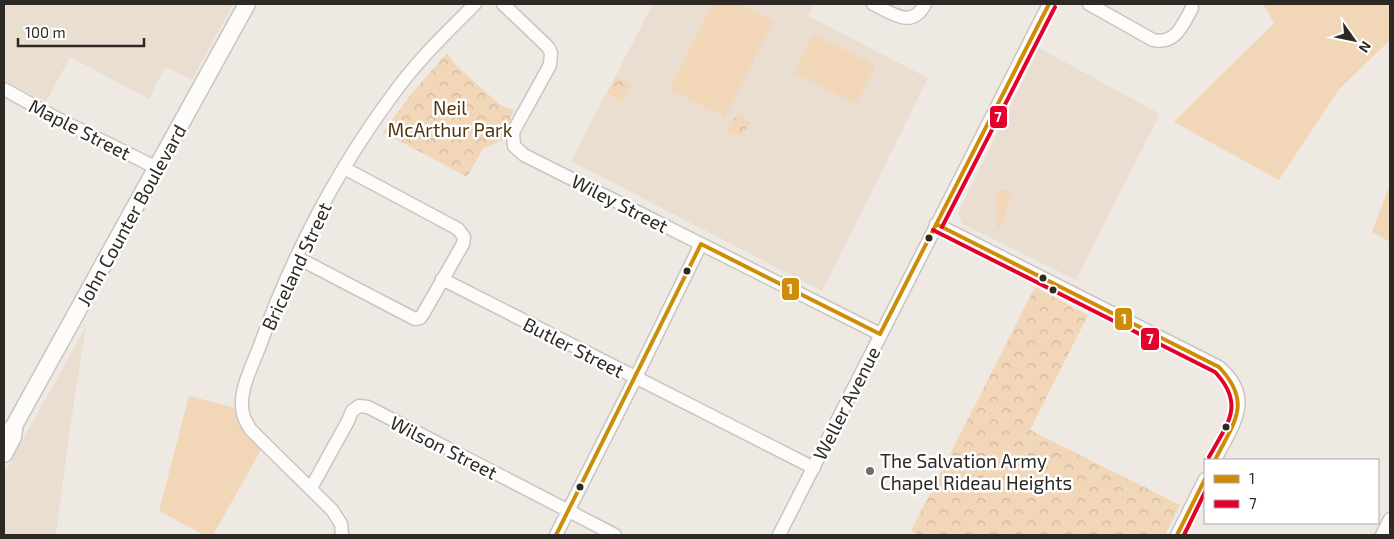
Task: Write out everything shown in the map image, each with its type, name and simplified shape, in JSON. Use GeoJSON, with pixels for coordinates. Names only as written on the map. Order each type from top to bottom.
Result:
{"type":"FeatureCollection","features":[{"type":"Feature","properties":{"kind":"main road","name":"John Counter Boulevard"},"geometry":{"type":"LineString","coordinates":[[4,454],[13,437],[9,431],[248,4]]}},
{"type":"Feature","properties":{"kind":"street","name":"Briceland Street"},"geometry":{"type":"LineString","coordinates":[[342,535],[341,524],[337,516],[245,421],[242,407],[244,390],[268,322],[296,256],[344,168],[401,84],[474,4]]}},
{"type":"Feature","properties":{"kind":"street","name":"Wiley Street"},"geometry":{"type":"LineString","coordinates":[[503,4],[548,47],[551,53],[550,65],[513,132],[514,146],[524,155],[880,334]]}},
{"type":"Feature","properties":{"kind":"street"},"geometry":{"type":"LineString","coordinates":[[873,4],[906,19],[915,17],[925,4]]}},
{"type":"Feature","properties":{"kind":"street","name":"Weller Avenue"},"geometry":{"type":"LineString","coordinates":[[779,535],[1049,4]]}},
{"type":"Feature","properties":{"kind":"street"},"geometry":{"type":"LineString","coordinates":[[1089,4],[1154,40],[1160,41],[1174,37],[1181,29],[1192,8]]}},
{"type":"Feature","properties":{"kind":"street","name":"Maple Street"},"geometry":{"type":"LineString","coordinates":[[4,90],[58,120],[157,168]]}},
{"type":"Feature","properties":{"kind":"street"},"geometry":{"type":"LineString","coordinates":[[296,256],[415,319],[420,318],[423,314],[463,244],[464,237],[458,229],[344,168]]}},
{"type":"Feature","properties":{"kind":"street"},"geometry":{"type":"LineString","coordinates":[[936,224],[1219,367],[1229,376],[1236,387],[1239,406],[1235,420],[1216,459]]}},
{"type":"Feature","properties":{"kind":"street"},"geometry":{"type":"LineString","coordinates":[[556,535],[701,244]]}},
{"type":"Feature","properties":{"kind":"street","name":"Butler Street"},"geometry":{"type":"LineString","coordinates":[[442,279],[814,468]]}},
{"type":"Feature","properties":{"kind":"street","name":"Wilson Street"},"geometry":{"type":"LineString","coordinates":[[311,488],[352,412],[359,406],[368,407],[615,535]]}},
{"type":"Feature","properties":{"kind":"street"},"geometry":{"type":"LineString","coordinates":[[1177,535],[1204,481]]}},
{"type":"Feature","properties":{"kind":"street"},"geometry":{"type":"LineString","coordinates":[[1382,535],[1390,519]]}},
{"type":"Feature","properties":{"kind":"shaded area"},"geometry":{"type":"Polygon","coordinates":[[[4,4],[233,4],[192,80],[165,67],[149,99],[70,57],[46,102],[4,80],[4,4]]]}},
{"type":"Feature","properties":{"kind":"shaded area"},"geometry":{"type":"Polygon","coordinates":[[[653,4],[814,4],[808,16],[928,78],[822,291],[571,161],[653,4]]]}},
{"type":"Feature","properties":{"kind":"shaded area"},"geometry":{"type":"Polygon","coordinates":[[[1039,48],[1160,114],[1076,280],[962,224],[958,213],[1039,48]]]}},
{"type":"Feature","properties":{"kind":"shaded area"},"geometry":{"type":"Polygon","coordinates":[[[86,326],[56,535],[4,535],[4,474],[86,326]]]}},
{"type":"Feature","properties":{"kind":"green space"},"geometry":{"type":"Polygon","coordinates":[[[712,4],[740,4],[773,20],[725,117],[669,89],[712,4]]]}},
{"type":"Feature","properties":{"kind":"green space"},"geometry":{"type":"Polygon","coordinates":[[[1263,4],[1390,4],[1390,40],[1339,89],[1279,180],[1174,122],[1274,23],[1263,4]]]}},
{"type":"Feature","properties":{"kind":"green space"},"geometry":{"type":"Polygon","coordinates":[[[813,34],[876,66],[856,104],[794,72],[813,34]]]}},
{"type":"Feature","properties":{"kind":"green space","name":"Neil McArthur Park"},"geometry":{"type":"Polygon","coordinates":[[[447,53],[455,64],[499,104],[514,110],[502,140],[483,149],[467,177],[383,132],[412,93],[447,53]]]}},
{"type":"Feature","properties":{"kind":"green space"},"geometry":{"type":"Polygon","coordinates":[[[616,77],[632,85],[623,102],[607,93],[616,77]]]}},
{"type":"Feature","properties":{"kind":"green space"},"geometry":{"type":"Polygon","coordinates":[[[739,114],[750,122],[742,138],[727,131],[736,115],[739,114]]]}},
{"type":"Feature","properties":{"kind":"green space"},"geometry":{"type":"Polygon","coordinates":[[[1390,184],[1390,242],[1372,232],[1390,184]]]}},
{"type":"Feature","properties":{"kind":"green space"},"geometry":{"type":"Polygon","coordinates":[[[1000,190],[1010,190],[1012,193],[1001,227],[999,228],[997,226],[996,195],[1000,190]]]}},
{"type":"Feature","properties":{"kind":"green space"},"geometry":{"type":"Polygon","coordinates":[[[1035,287],[1088,315],[1030,430],[1180,505],[1165,535],[919,535],[911,531],[1035,287]]]}},
{"type":"Feature","properties":{"kind":"green space"},"geometry":{"type":"Polygon","coordinates":[[[189,396],[236,408],[262,448],[213,535],[204,535],[159,511],[189,396]]]}},
{"type":"Feature","properties":{"kind":"transit line","name":"1"},"geometry":{"type":"LineString","coordinates":[[880,334],[1049,4]]}},
{"type":"Feature","properties":{"kind":"transit line","name":"7"},"geometry":{"type":"LineString","coordinates":[[942,227],[1055,7]]}},
{"type":"Feature","properties":{"kind":"transit line","name":"1"},"geometry":{"type":"LineString","coordinates":[[936,224],[1219,367],[1235,391],[1238,402],[1234,423],[1216,459]]}},
{"type":"Feature","properties":{"kind":"transit line","name":"7"},"geometry":{"type":"LineString","coordinates":[[933,230],[1215,372],[1230,395],[1231,405],[1227,424],[1209,457]]}},
{"type":"Feature","properties":{"kind":"transit line","name":"1"},"geometry":{"type":"LineString","coordinates":[[701,244],[880,334]]}},
{"type":"Feature","properties":{"kind":"transit line","name":"1"},"geometry":{"type":"LineString","coordinates":[[556,535],[701,244]]}},
{"type":"Feature","properties":{"kind":"transit line","name":"1"},"geometry":{"type":"LineString","coordinates":[[1177,535],[1204,481]]}},
{"type":"Feature","properties":{"kind":"transit line","name":"7"},"geometry":{"type":"LineString","coordinates":[[1184,535],[1204,494]]}},
{"type":"Feature","properties":{"kind":"place","name":"The Salvation Army Chapel Rideau Heights"},"geometry":{"type":"Point","coordinates":[870,471]}}]}
